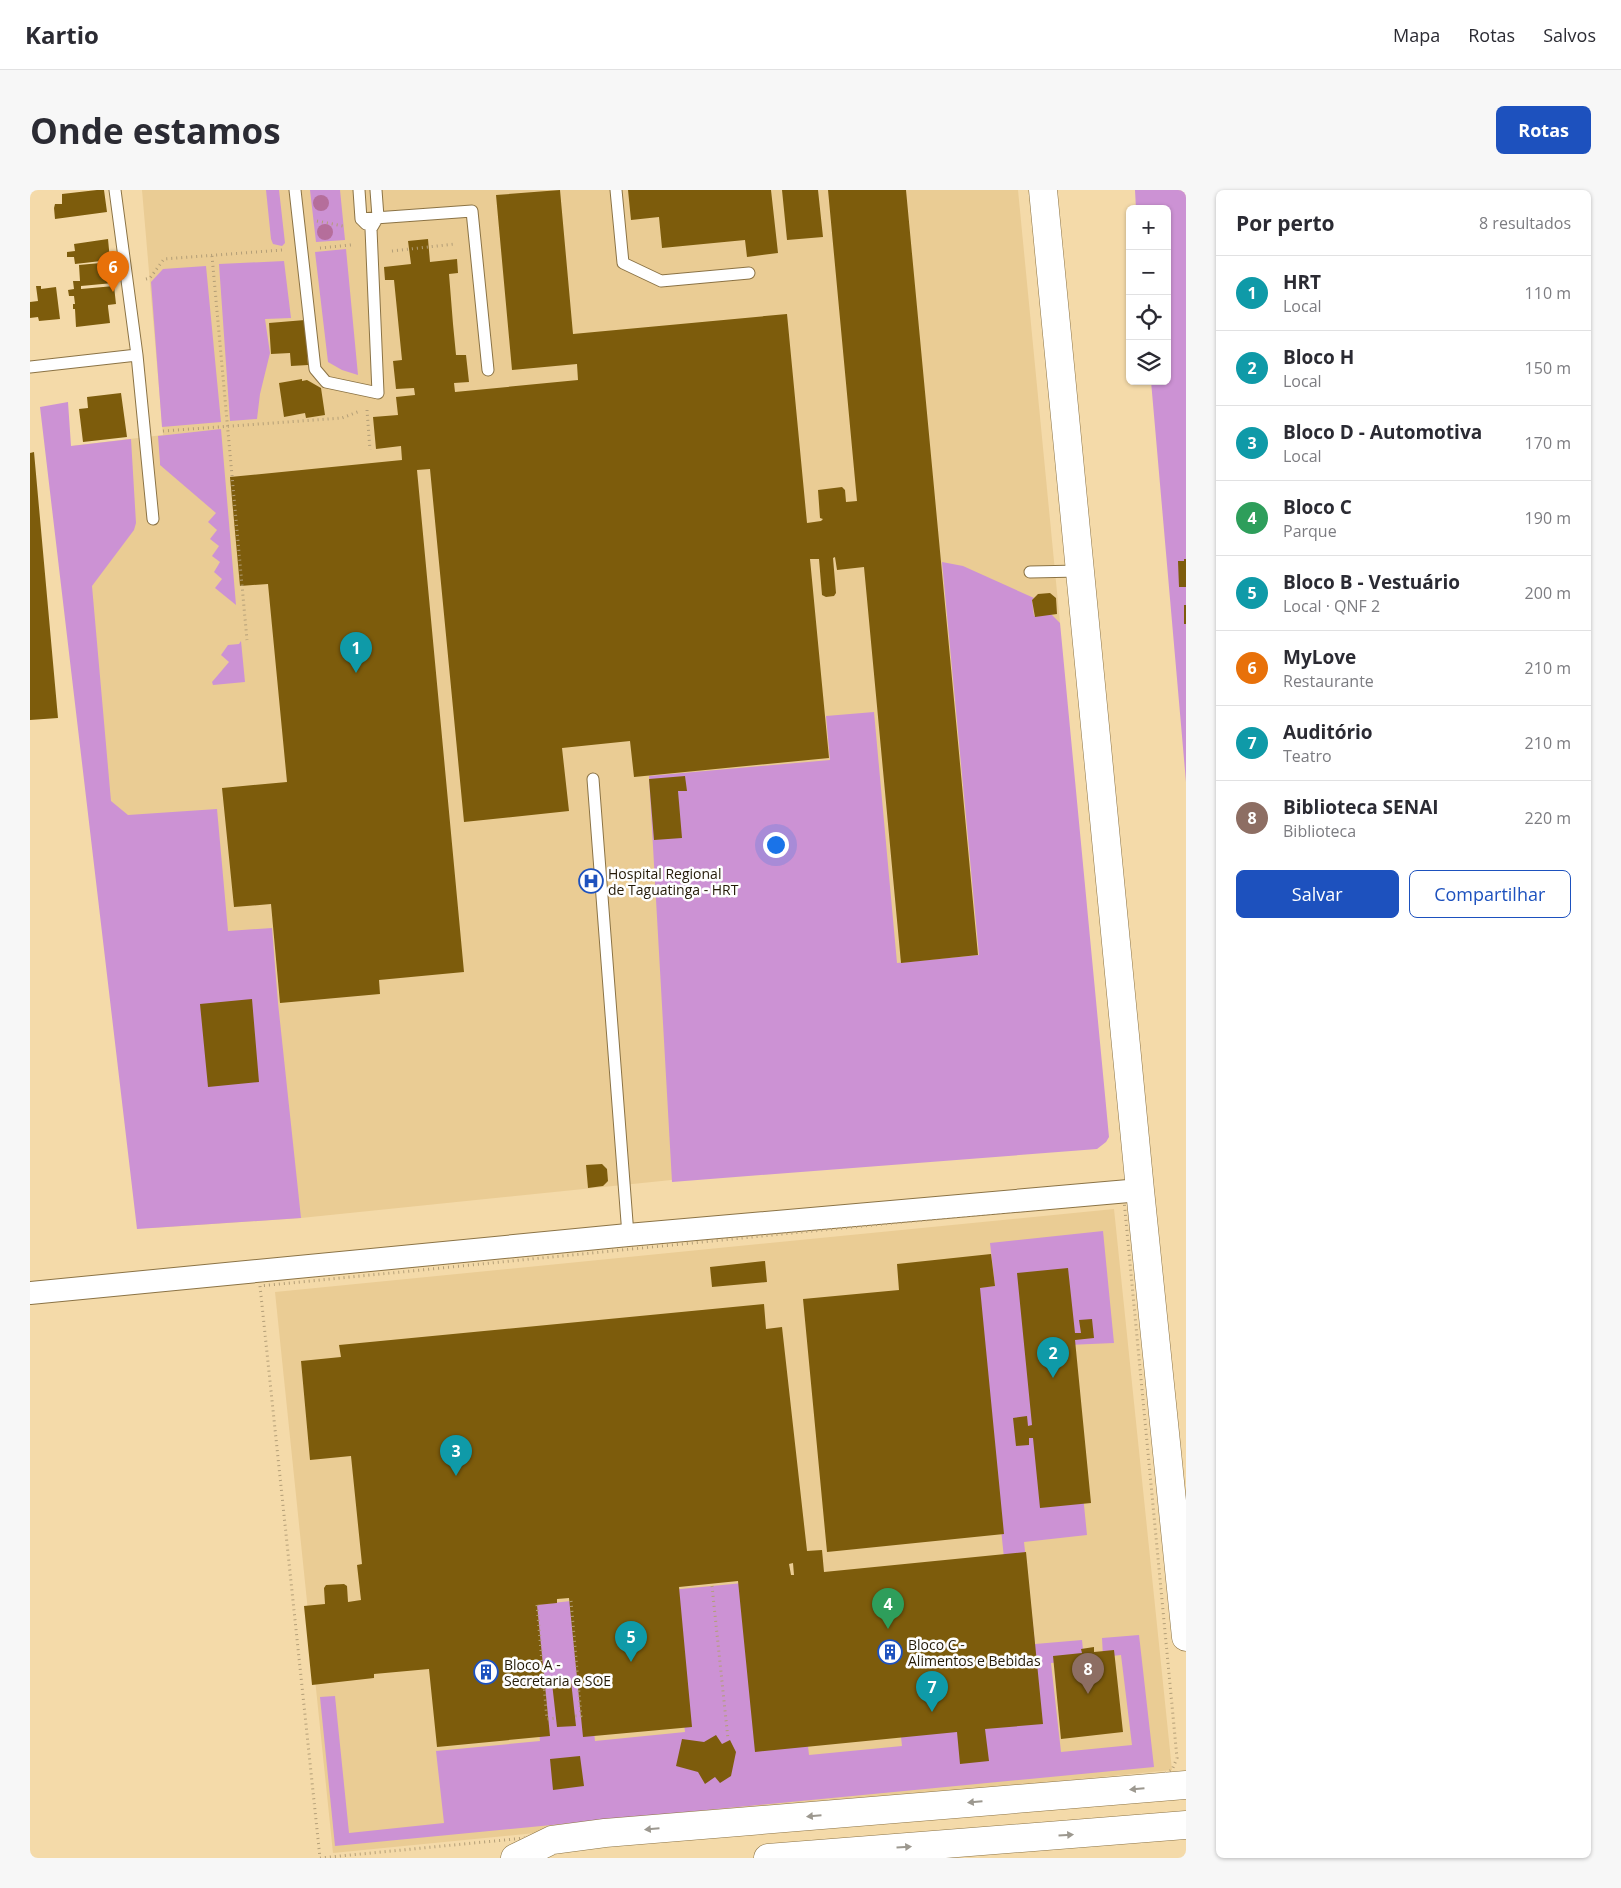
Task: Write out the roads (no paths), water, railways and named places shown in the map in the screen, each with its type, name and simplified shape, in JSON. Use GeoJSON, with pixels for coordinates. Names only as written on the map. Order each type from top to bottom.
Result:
{"type":"FeatureCollection","features":[{"type":"Feature","properties":{"kind":"street"},"geometry":{"type":"LineString","coordinates":[[1043,190],[1080,571],[1132,1195],[1186,1636]]}},
{"type":"Feature","properties":{"kind":"street"},"geometry":{"type":"LineString","coordinates":[[30,1293],[628,1235],[1132,1195]]}},
{"type":"Feature","properties":{"kind":"street"},"geometry":{"type":"LineString","coordinates":[[515,1858],[614,1832],[1186,1785]]}},
{"type":"Feature","properties":{"kind":"street"},"geometry":{"type":"LineString","coordinates":[[768,1858],[1186,1825]]}},
{"type":"Feature","properties":{"kind":"lane"},"geometry":{"type":"LineString","coordinates":[[115,190],[137,355],[153,519]]}},
{"type":"Feature","properties":{"kind":"lane"},"geometry":{"type":"LineString","coordinates":[[295,190],[315,369],[326,382],[378,393],[371,229],[378,217],[376,190]]}},
{"type":"Feature","properties":{"kind":"lane"},"geometry":{"type":"LineString","coordinates":[[359,190],[362,220],[371,229]]}},
{"type":"Feature","properties":{"kind":"lane"},"geometry":{"type":"LineString","coordinates":[[616,190],[623,262],[661,281],[749,273]]}},
{"type":"Feature","properties":{"kind":"lane"},"geometry":{"type":"LineString","coordinates":[[362,220],[378,217],[472,211],[488,370]]}},
{"type":"Feature","properties":{"kind":"lane"},"geometry":{"type":"LineString","coordinates":[[30,367],[137,355]]}},
{"type":"Feature","properties":{"kind":"lane"},"geometry":{"type":"LineString","coordinates":[[1030,572],[1080,571]]}},
{"type":"Feature","properties":{"kind":"lane"},"geometry":{"type":"LineString","coordinates":[[593,780],[628,1235]]}},
{"type":"Feature","properties":{"kind":"place","name":"MyLove"},"geometry":{"type":"Point","coordinates":[113,292]}},
{"type":"Feature","properties":{"kind":"place","name":"HRT"},"geometry":{"type":"Point","coordinates":[356,673]}},
{"type":"Feature","properties":{"kind":"place","name":"Hospital Regional de Taguatinga - HRT"},"geometry":{"type":"Point","coordinates":[591,881]}},
{"type":"Feature","properties":{"kind":"place","name":"Bloco H"},"geometry":{"type":"Point","coordinates":[1053,1378]}},
{"type":"Feature","properties":{"kind":"place","name":"Bloco D - Automotiva"},"geometry":{"type":"Point","coordinates":[456,1476]}},
{"type":"Feature","properties":{"kind":"place","name":"Bloco C"},"geometry":{"type":"Point","coordinates":[888,1629]}},
{"type":"Feature","properties":{"kind":"place","name":"Bloco C - Alimentos e Bebidas"},"geometry":{"type":"Point","coordinates":[890,1652]}},
{"type":"Feature","properties":{"kind":"place","name":"Bloco B - Vestuário"},"geometry":{"type":"Point","coordinates":[631,1662]}},
{"type":"Feature","properties":{"kind":"place","name":"Bloco A - Secretaria e SOE"},"geometry":{"type":"Point","coordinates":[486,1672]}},
{"type":"Feature","properties":{"kind":"place","name":"Biblioteca SENAI"},"geometry":{"type":"Point","coordinates":[1088,1694]}},
{"type":"Feature","properties":{"kind":"place","name":"Auditório"},"geometry":{"type":"Point","coordinates":[932,1712]}}]}
